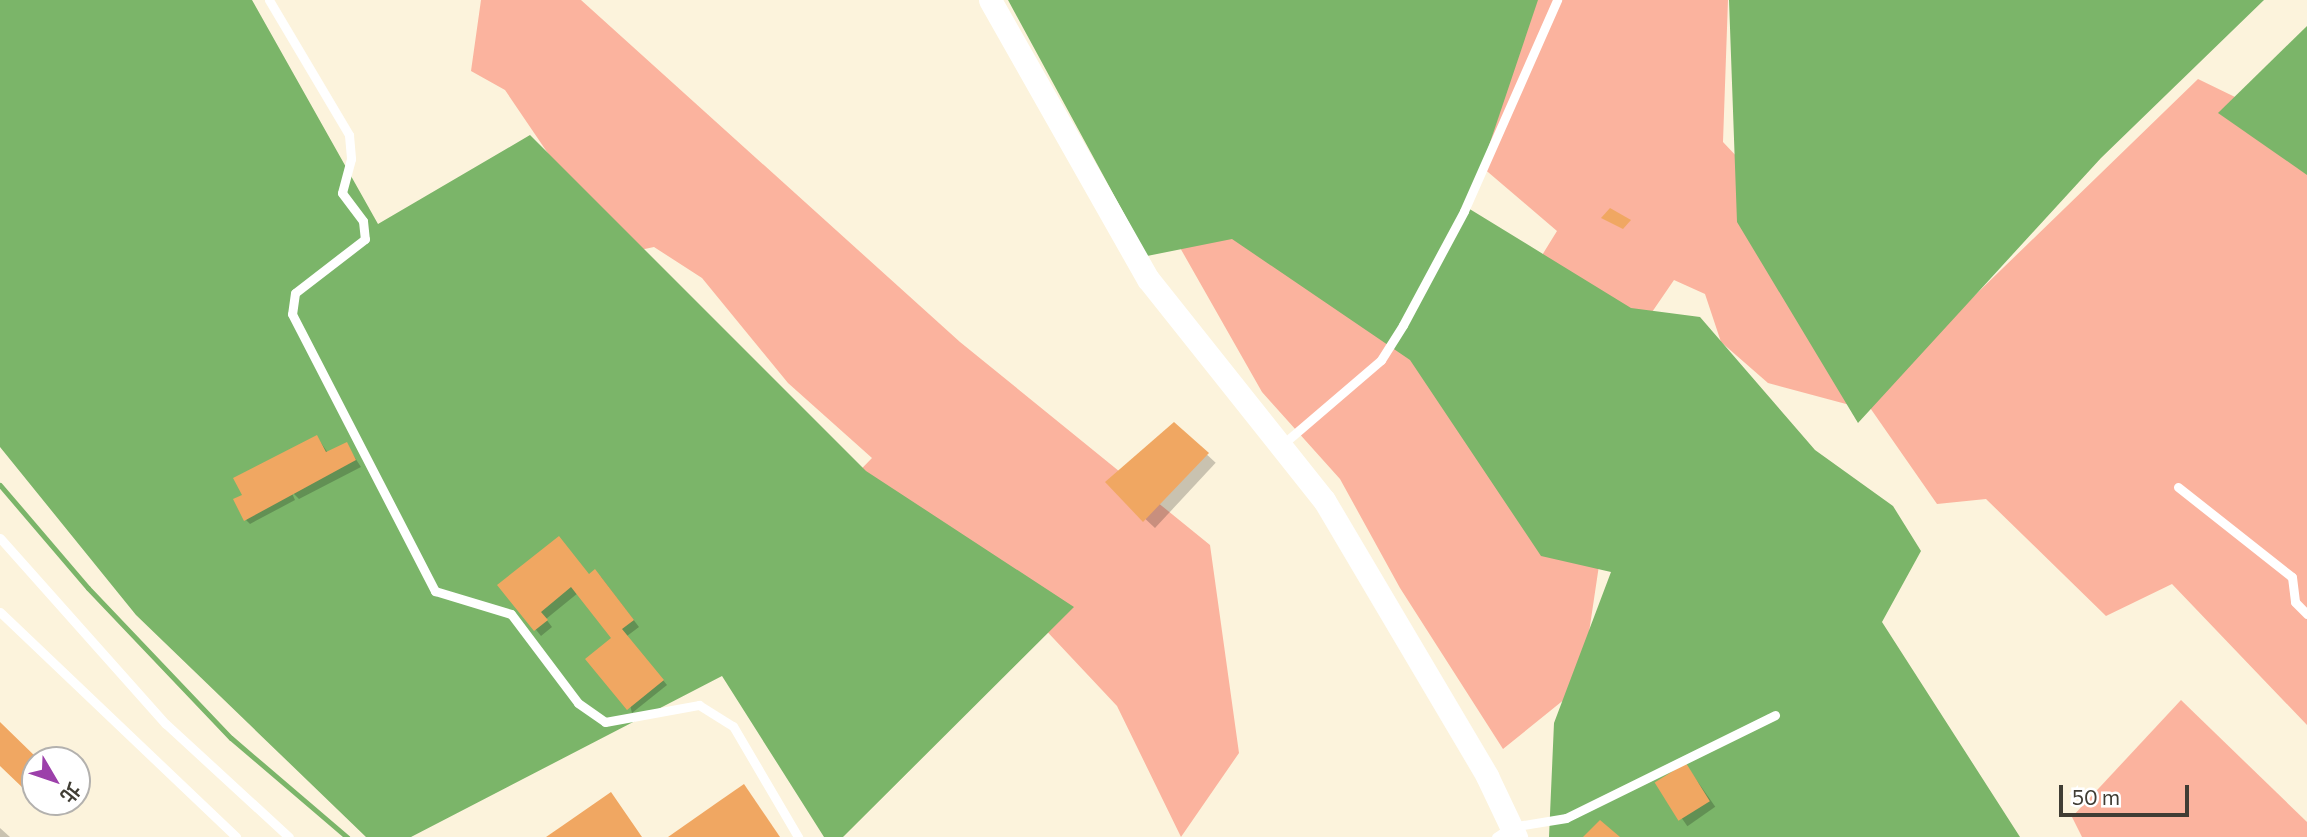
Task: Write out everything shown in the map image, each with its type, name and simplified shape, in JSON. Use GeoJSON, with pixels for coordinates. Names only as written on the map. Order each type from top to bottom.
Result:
{"type":"FeatureCollection","features":[{"type":"Feature","properties":{"kind":"street"},"geometry":{"type":"LineString","coordinates":[[990,0],[1148,279],[1283,444],[1346,536],[1488,776],[1508,834]]}},
{"type":"Feature","properties":{"kind":"lane"},"geometry":{"type":"LineString","coordinates":[[269,0],[349,135],[351,159],[342,193],[363,221],[365,239],[295,293],[292,314],[435,590],[511,614],[578,703],[605,722],[699,705],[733,726],[798,837]]}},
{"type":"Feature","properties":{"kind":"lane"},"geometry":{"type":"LineString","coordinates":[[1283,444],[1348,392],[1381,360],[1464,211],[1557,0]]}},
{"type":"Feature","properties":{"kind":"lane"},"geometry":{"type":"LineString","coordinates":[[2178,487],[2292,577],[2295,602],[2307,614]]}},
{"type":"Feature","properties":{"kind":"lane"},"geometry":{"type":"LineString","coordinates":[[0,538],[166,724],[289,837]]}},
{"type":"Feature","properties":{"kind":"lane"},"geometry":{"type":"LineString","coordinates":[[0,612],[236,837]]}},
{"type":"Feature","properties":{"kind":"lane"},"geometry":{"type":"LineString","coordinates":[[1508,834],[1566,818],[1775,715]]}},
{"type":"Feature","properties":{"kind":"shaded area"},"geometry":{"type":"Polygon","coordinates":[[[0,0],[252,0],[378,224],[530,135],[866,471],[1074,607],[843,837],[824,837],[722,676],[411,837],[366,837],[136,615],[0,447],[0,0]]]}},
{"type":"Feature","properties":{"kind":"shaded area"},"geometry":{"type":"Polygon","coordinates":[[[481,0],[581,0],[960,342],[1210,545],[1239,753],[1181,837],[1117,706],[1010,592],[835,496],[872,458],[788,383],[702,278],[654,247],[617,255],[505,90],[471,71],[481,0]]]}},
{"type":"Feature","properties":{"kind":"shaded area"},"geometry":{"type":"Polygon","coordinates":[[[1008,0],[1538,0],[1468,208],[1631,308],[1700,317],[1815,450],[1893,506],[1921,551],[1882,622],[2020,837],[1549,837],[1554,723],[1611,572],[1541,556],[1410,360],[1232,239],[1147,256],[1008,0]]]}},
{"type":"Feature","properties":{"kind":"shaded area"},"geometry":{"type":"Polygon","coordinates":[[[1524,0],[1728,0],[1723,142],[1851,278],[1905,363],[2198,79],[2307,132],[2307,725],[2172,584],[2106,616],[1986,499],[1937,504],[1866,402],[1861,408],[1768,383],[1721,342],[1705,294],[1674,280],[1554,455],[1601,552],[1581,686],[1503,749],[1400,588],[1340,479],[1262,392],[1162,216],[1283,237],[1484,349],[1557,231],[1468,155],[1524,0]]]}},
{"type":"Feature","properties":{"kind":"shaded area"},"geometry":{"type":"Polygon","coordinates":[[[1729,0],[2264,0],[2101,158],[1858,423],[1737,222],[1729,0]]]}},
{"type":"Feature","properties":{"kind":"shaded area"},"geometry":{"type":"Polygon","coordinates":[[[2307,26],[2307,175],[2218,113],[2307,26]]]}},
{"type":"Feature","properties":{"kind":"shaded area"},"geometry":{"type":"Polygon","coordinates":[[[2181,700],[2307,822],[2307,837],[2082,837],[2072,817],[2181,700]]]}},
{"type":"Feature","properties":{"kind":"building"},"geometry":{"type":"Polygon","coordinates":[[[1610,208],[1631,220],[1623,229],[1601,218],[1610,208]]]}},
{"type":"Feature","properties":{"kind":"building"},"geometry":{"type":"Polygon","coordinates":[[[1174,422],[1209,453],[1143,522],[1105,482],[1174,422]]]}},
{"type":"Feature","properties":{"kind":"building"},"geometry":{"type":"Polygon","coordinates":[[[317,435],[326,452],[347,442],[356,460],[244,521],[233,499],[242,495],[233,478],[317,435]]]}},
{"type":"Feature","properties":{"kind":"building"},"geometry":{"type":"Polygon","coordinates":[[[559,536],[589,574],[595,569],[634,620],[622,629],[664,680],[627,710],[585,659],[611,638],[571,587],[541,612],[548,620],[534,631],[497,585],[559,536]]]}},
{"type":"Feature","properties":{"kind":"building"},"geometry":{"type":"Polygon","coordinates":[[[0,722],[25,746],[21,746],[21,786],[0,766],[0,722]]]}},
{"type":"Feature","properties":{"kind":"building"},"geometry":{"type":"Polygon","coordinates":[[[1686,763],[1710,801],[1678,821],[1655,783],[1686,763]]]}},
{"type":"Feature","properties":{"kind":"building"},"geometry":{"type":"Polygon","coordinates":[[[744,784],[780,837],[668,837],[718,802],[744,784]]]}},
{"type":"Feature","properties":{"kind":"building"},"geometry":{"type":"Polygon","coordinates":[[[611,792],[642,837],[546,837],[562,826],[611,792]]]}},
{"type":"Feature","properties":{"kind":"building"},"geometry":{"type":"Polygon","coordinates":[[[1600,820],[1620,837],[1583,837],[1600,820]]]}},
{"type":"Feature","properties":{"kind":"waterway"},"geometry":{"type":"LineString","coordinates":[[0,485],[88,588],[231,738],[347,837]]}}]}
